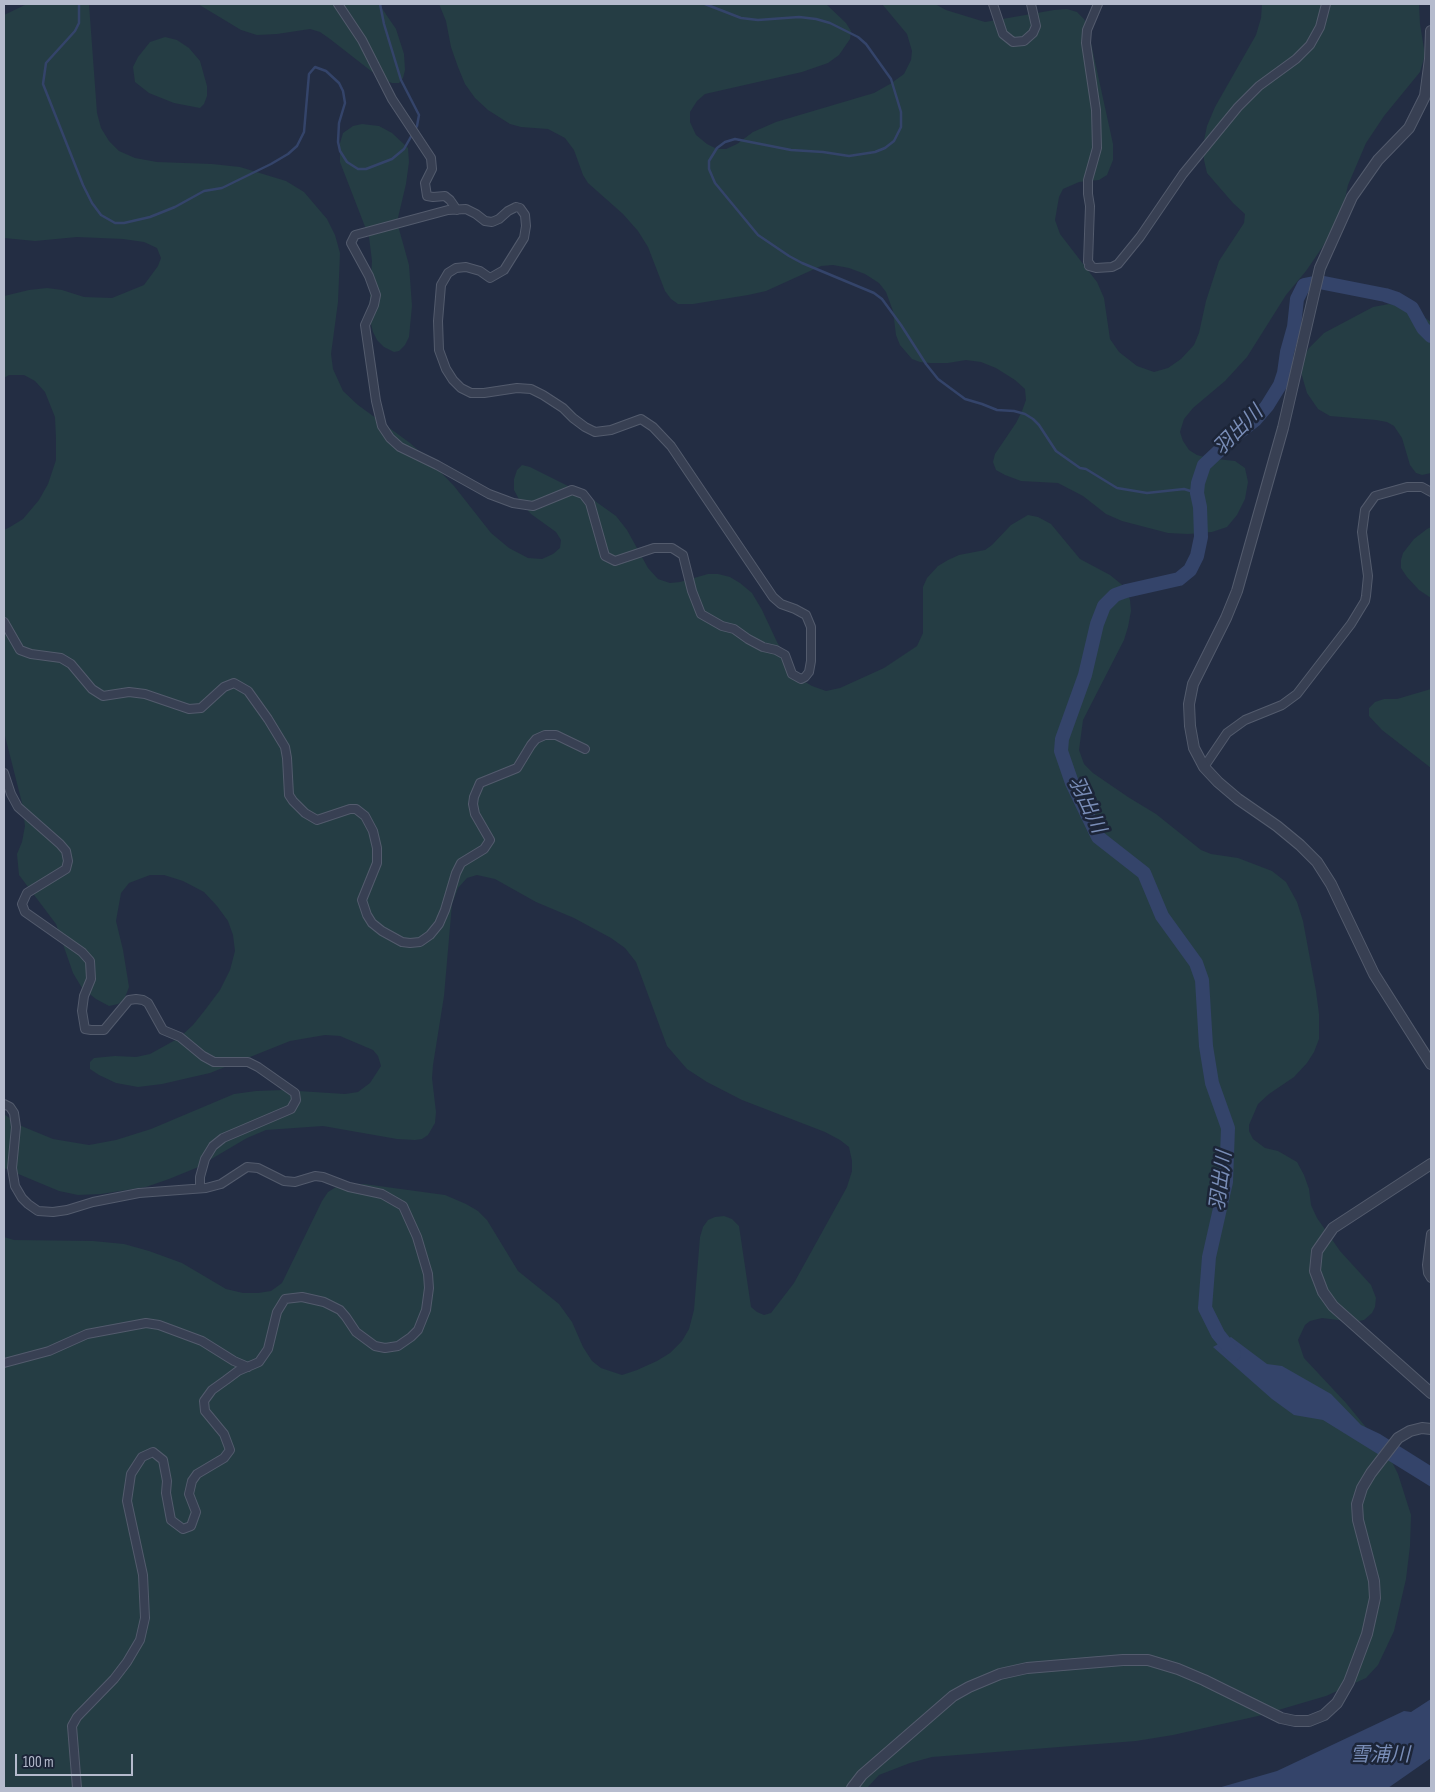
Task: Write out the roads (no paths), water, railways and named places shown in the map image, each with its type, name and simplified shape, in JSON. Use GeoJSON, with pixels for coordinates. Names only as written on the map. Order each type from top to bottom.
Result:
{"type":"FeatureCollection","features":[{"type":"Feature","properties":{"kind":"street"},"geometry":{"type":"LineString","coordinates":[[338,4],[362,40],[392,99],[432,158],[432,169],[425,184],[427,196],[446,196],[457,210]]}},
{"type":"Feature","properties":{"kind":"street"},"geometry":{"type":"LineString","coordinates":[[993,4],[1002,34],[1013,42],[1024,41],[1033,33],[1036,26],[1031,4]]}},
{"type":"Feature","properties":{"kind":"street"},"geometry":{"type":"LineString","coordinates":[[1098,4],[1087,30],[1086,43],[1096,110],[1097,148],[1088,180],[1090,206],[1087,250],[1089,266],[1096,268],[1112,267],[1118,264],[1140,237],[1183,174],[1238,107],[1259,86],[1296,59],[1310,46],[1320,27],[1326,4]]}},
{"type":"Feature","properties":{"kind":"street"},"geometry":{"type":"LineString","coordinates":[[1431,31],[1430,59],[1425,96],[1409,128],[1378,160],[1352,197],[1320,268],[1282,428],[1237,591],[1226,618],[1193,684],[1189,704],[1194,748],[1204,767],[1231,793],[1277,826],[1317,862],[1330,884],[1374,974],[1431,1064]]}},
{"type":"Feature","properties":{"kind":"street"},"geometry":{"type":"LineString","coordinates":[[516,207],[520,208],[525,215],[526,226],[524,238],[504,270],[497,275],[490,278],[480,271],[466,267],[456,268],[448,273],[441,285],[438,321],[439,350],[441,359],[453,380],[461,388],[472,393],[517,388],[531,389],[543,394],[564,408],[585,427],[596,432],[611,430],[641,419],[653,427],[671,446],[773,597],[781,604],[795,609],[806,616],[811,627],[811,661],[809,672],[805,677],[801,679],[792,674],[785,655],[748,640],[734,629],[722,626],[701,614],[692,591],[683,555],[672,548],[654,548],[615,561],[605,556],[590,503],[583,494],[572,490],[533,506],[513,504],[489,494],[400,447],[390,438],[382,426],[376,401],[365,325],[374,305],[376,295],[369,276],[351,243],[355,235],[421,217],[457,210],[466,209],[485,221],[492,222],[500,219],[508,211],[516,207]]}},
{"type":"Feature","properties":{"kind":"street"},"geometry":{"type":"LineString","coordinates":[[1204,767],[1227,734],[1245,720],[1282,705],[1297,694],[1351,624],[1366,596],[1368,576],[1362,532],[1365,510],[1375,496],[1407,487],[1422,487],[1431,492]]}},
{"type":"Feature","properties":{"kind":"street"},"geometry":{"type":"LineString","coordinates":[[4,622],[20,650],[31,654],[61,658],[71,664],[92,689],[103,696],[129,692],[145,694],[190,708],[201,708],[224,687],[234,683],[248,691],[285,747],[289,795],[293,801],[305,813],[317,820],[350,809],[356,809],[365,816],[374,831],[378,848],[377,863],[362,900],[372,923],[402,942],[420,942],[430,935],[439,924],[446,910],[456,872],[461,863],[484,849],[490,840],[475,814],[473,804],[480,783],[517,768],[536,739],[546,735],[556,735],[585,749]]}},
{"type":"Feature","properties":{"kind":"street"},"geometry":{"type":"LineString","coordinates":[[4,773],[11,794],[18,807],[60,844],[66,852],[68,861],[66,869],[27,893],[22,904],[25,912],[82,952],[90,961],[91,979],[84,996],[82,1011],[85,1029],[104,1030],[129,1000],[143,1000],[148,1003],[163,1030],[180,1037],[203,1056],[214,1062],[248,1062],[295,1094],[296,1100],[291,1109],[223,1138],[213,1146],[202,1168],[200,1188]]}},
{"type":"Feature","properties":{"kind":"street"},"geometry":{"type":"LineString","coordinates":[[4,1104],[10,1107],[15,1120],[12,1168],[16,1186],[22,1198],[38,1211],[66,1210],[93,1202],[139,1193],[200,1188],[221,1184],[248,1167],[258,1168],[284,1181],[295,1182],[315,1176],[324,1176],[349,1187],[382,1194],[403,1206],[417,1237],[428,1274],[429,1288],[426,1310],[418,1330],[398,1346],[385,1348],[374,1346],[356,1332],[340,1310],[324,1302],[302,1296],[285,1299],[276,1312],[268,1348],[259,1362],[238,1371],[212,1390],[204,1401],[206,1411],[224,1434],[230,1450],[224,1458],[197,1474],[192,1481],[189,1494],[196,1512],[191,1526],[183,1529],[171,1520],[163,1460],[153,1452],[142,1457],[131,1474],[127,1500],[143,1575],[145,1618],[140,1640],[127,1662],[114,1679],[77,1716],[72,1726],[73,1756],[78,1788]]}},
{"type":"Feature","properties":{"kind":"street"},"geometry":{"type":"LineString","coordinates":[[1431,1164],[1333,1228],[1317,1251],[1315,1271],[1322,1292],[1333,1306],[1431,1393]]}},
{"type":"Feature","properties":{"kind":"street"},"geometry":{"type":"LineString","coordinates":[[1431,1234],[1427,1265],[1431,1278]]}},
{"type":"Feature","properties":{"kind":"street"},"geometry":{"type":"LineString","coordinates":[[4,1363],[50,1351],[87,1334],[146,1323],[159,1324],[202,1341],[234,1361],[248,1367]]}},
{"type":"Feature","properties":{"kind":"street"},"geometry":{"type":"LineString","coordinates":[[852,1788],[862,1775],[953,1696],[1000,1674],[1027,1668],[1123,1660],[1148,1660],[1178,1669],[1204,1680],[1281,1718],[1295,1721],[1309,1720],[1324,1715],[1337,1703],[1349,1682],[1367,1634],[1375,1598],[1374,1582],[1358,1520],[1357,1504],[1362,1488],[1398,1438],[1410,1431],[1422,1428],[1431,1429]]}},
{"type":"Feature","properties":{"kind":"water"},"geometry":{"type":"Polygon","coordinates":[[[1231,1337],[1267,1364],[1282,1366],[1331,1394],[1361,1425],[1380,1434],[1431,1466],[1431,1487],[1323,1420],[1294,1415],[1272,1399],[1213,1347],[1231,1337]]]}},
{"type":"Feature","properties":{"kind":"water","name":"雪浦川"},"geometry":{"type":"Polygon","coordinates":[[[1431,1699],[1431,1758],[1388,1788],[1218,1788],[1277,1771],[1404,1711],[1411,1712],[1431,1699]]]}},
{"type":"Feature","properties":{"kind":"waterway"},"geometry":{"type":"LineString","coordinates":[[79,4],[79,23],[75,31],[46,63],[43,84],[92,203],[101,215],[115,223],[124,223],[150,217],[175,207],[204,191],[222,188],[288,154],[297,146],[304,132],[309,74],[315,67],[326,71],[339,83],[343,91],[345,103],[339,123],[338,142],[340,151],[347,162],[358,169],[366,169],[392,159],[404,149],[417,126],[419,115],[401,80],[380,4]]}},
{"type":"Feature","properties":{"kind":"waterway"},"geometry":{"type":"LineString","coordinates":[[705,4],[741,18],[758,20],[799,17],[816,19],[830,23],[858,37],[866,44],[891,79],[901,112],[901,127],[894,141],[885,148],[875,152],[849,156],[791,150],[735,139],[725,142],[717,148],[709,161],[709,169],[715,183],[758,235],[802,263],[874,293],[882,299],[938,379],[965,399],[997,410],[1025,414],[1033,419],[1056,451],[1080,468],[1086,469],[1117,488],[1147,493],[1184,489],[1197,493]]}},
{"type":"Feature","properties":{"kind":"waterway","name":"羽出川"},"geometry":{"type":"LineString","coordinates":[[1234,1354],[1218,1334],[1205,1308],[1209,1257],[1226,1182],[1228,1128],[1212,1083],[1206,1046],[1202,980],[1196,963],[1162,916],[1144,873],[1098,837],[1072,783],[1061,751],[1062,739],[1085,675],[1097,624],[1104,606],[1115,595],[1179,579],[1190,570],[1197,556],[1201,537],[1200,507],[1197,493],[1204,465],[1255,420],[1267,406],[1280,385],[1294,327],[1297,299],[1304,285],[1319,282],[1397,299],[1412,308],[1423,328],[1431,336]]}}]}
